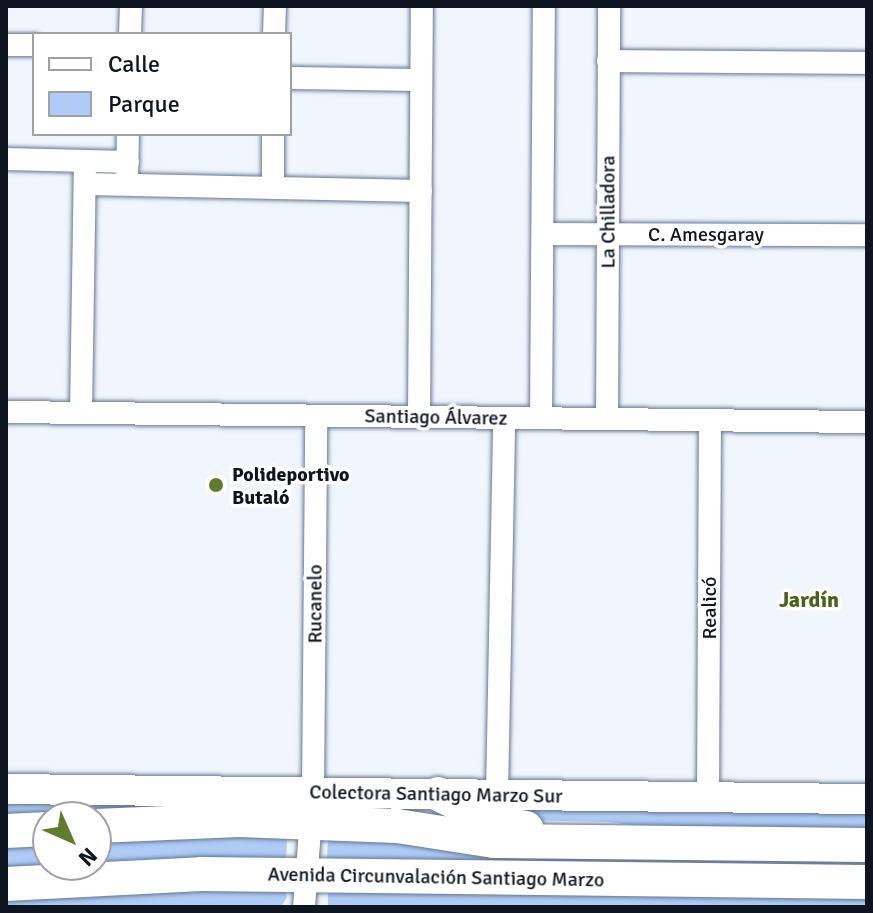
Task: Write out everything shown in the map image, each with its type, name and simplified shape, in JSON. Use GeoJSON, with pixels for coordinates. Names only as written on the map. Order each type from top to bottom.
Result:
{"type":"FeatureCollection","features":[{"type":"Feature","properties":{"kind":"main road"},"geometry":{"type":"LineString","coordinates":[[438,794],[511,827],[617,832],[661,843]]}},
{"type":"Feature","properties":{"kind":"main road","name":"Avenida Circunvalación Santiago Marzo"},"geometry":{"type":"LineString","coordinates":[[112,825],[211,820],[312,807],[397,826],[494,841],[867,845]]}},
{"type":"Feature","properties":{"kind":"main road"},"geometry":{"type":"LineString","coordinates":[[6,831],[32,830]]}},
{"type":"Feature","properties":{"kind":"main road","name":"Avenida Circunvalación Santiago Marzo"},"geometry":{"type":"LineString","coordinates":[[6,884],[164,874],[305,892],[867,882]]}},
{"type":"Feature","properties":{"kind":"street"},"geometry":{"type":"LineString","coordinates":[[130,32],[131,6]]}},
{"type":"Feature","properties":{"kind":"street"},"geometry":{"type":"LineString","coordinates":[[274,32],[275,6]]}},
{"type":"Feature","properties":{"kind":"street"},"geometry":{"type":"LineString","coordinates":[[419,417],[422,6]]}},
{"type":"Feature","properties":{"kind":"street"},"geometry":{"type":"LineString","coordinates":[[541,418],[547,114],[544,6]]}},
{"type":"Feature","properties":{"kind":"street","name":"La Chilladora"},"geometry":{"type":"LineString","coordinates":[[607,419],[609,6]]}},
{"type":"Feature","properties":{"kind":"street"},"geometry":{"type":"LineString","coordinates":[[6,45],[32,45]]}},
{"type":"Feature","properties":{"kind":"street"},"geometry":{"type":"LineString","coordinates":[[608,61],[867,63]]}},
{"type":"Feature","properties":{"kind":"street"},"geometry":{"type":"LineString","coordinates":[[292,78],[421,80]]}},
{"type":"Feature","properties":{"kind":"street"},"geometry":{"type":"LineString","coordinates":[[127,173],[128,136]]}},
{"type":"Feature","properties":{"kind":"street"},"geometry":{"type":"LineString","coordinates":[[273,136],[273,188]]}},
{"type":"Feature","properties":{"kind":"street"},"geometry":{"type":"LineString","coordinates":[[6,159],[85,172],[127,173],[273,188],[421,191]]}},
{"type":"Feature","properties":{"kind":"street"},"geometry":{"type":"LineString","coordinates":[[81,413],[85,172]]}},
{"type":"Feature","properties":{"kind":"street","name":"C. Amesgaray"},"geometry":{"type":"LineString","coordinates":[[545,234],[867,235]]}},
{"type":"Feature","properties":{"kind":"street","name":"Santiago Álvarez"},"geometry":{"type":"LineString","coordinates":[[6,412],[867,422]]}},
{"type":"Feature","properties":{"kind":"street","name":"Rucanelo"},"geometry":{"type":"LineString","coordinates":[[305,892],[312,807],[316,416]]}},
{"type":"Feature","properties":{"kind":"street"},"geometry":{"type":"LineString","coordinates":[[497,795],[504,418]]}},
{"type":"Feature","properties":{"kind":"street","name":"Realicó"},"geometry":{"type":"LineString","coordinates":[[708,797],[710,420]]}},
{"type":"Feature","properties":{"kind":"street","name":"Colectora Santiago Marzo Sur"},"geometry":{"type":"LineString","coordinates":[[6,789],[312,807],[438,794],[867,799]]}},
{"type":"Feature","properties":{"kind":"green space"},"geometry":{"type":"Polygon","coordinates":[[[6,797],[243,805],[112,813],[112,801],[32,801],[32,818],[6,820],[6,797]]]}},
{"type":"Feature","properties":{"kind":"green space"},"geometry":{"type":"Polygon","coordinates":[[[485,804],[867,808],[867,835],[697,834],[609,822],[519,820],[485,804]]]}},
{"type":"Feature","properties":{"kind":"green space"},"geometry":{"type":"Polygon","coordinates":[[[218,831],[287,838],[286,861],[112,868],[112,836],[218,831]]]}},
{"type":"Feature","properties":{"kind":"green space"},"geometry":{"type":"Polygon","coordinates":[[[32,839],[32,871],[6,872],[6,840],[32,839]]]}},
{"type":"Feature","properties":{"kind":"green space"},"geometry":{"type":"Polygon","coordinates":[[[328,839],[867,856],[867,872],[327,861],[328,839]]]}},
{"type":"Feature","properties":{"kind":"green space"},"geometry":{"type":"Polygon","coordinates":[[[130,886],[285,889],[287,897],[281,907],[6,905],[6,895],[130,886]]]}},
{"type":"Feature","properties":{"kind":"green space"},"geometry":{"type":"Polygon","coordinates":[[[328,891],[867,891],[867,907],[328,907],[328,891]]]}},
{"type":"Feature","properties":{"kind":"place","name":"Polideportivo Butaló"},"geometry":{"type":"Point","coordinates":[216,485]}},
{"type":"Feature","properties":{"kind":"district","name":"Jardín"},"geometry":{"type":"Point","coordinates":[809,600]}}]}
